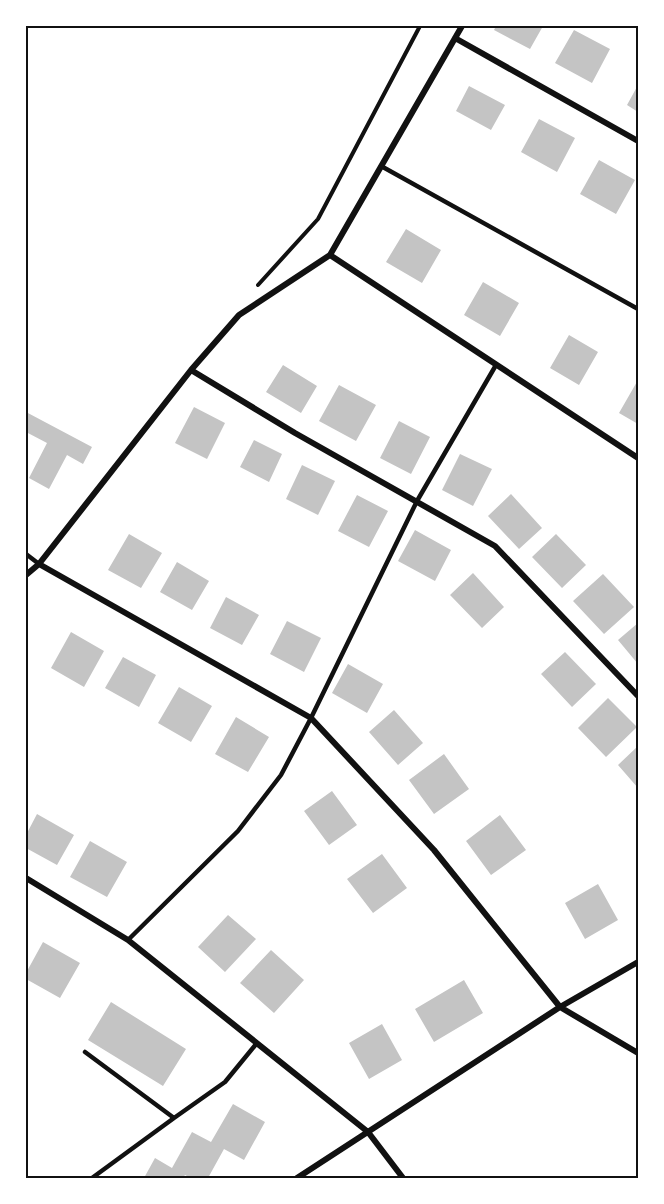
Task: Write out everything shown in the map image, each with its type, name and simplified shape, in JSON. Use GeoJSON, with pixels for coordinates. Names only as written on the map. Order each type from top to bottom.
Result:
{"type":"FeatureCollection","features":[{"type":"Feature","properties":{"kind":"street"},"geometry":{"type":"LineString","coordinates":[[26,575],[39,564],[191,370],[239,315],[330,255],[462,26]]}},
{"type":"Feature","properties":{"kind":"street"},"geometry":{"type":"LineString","coordinates":[[455,38],[639,141]]}},
{"type":"Feature","properties":{"kind":"street"},"geometry":{"type":"LineString","coordinates":[[330,255],[639,458]]}},
{"type":"Feature","properties":{"kind":"street"},"geometry":{"type":"LineString","coordinates":[[191,370],[295,433],[495,546],[639,696]]}},
{"type":"Feature","properties":{"kind":"street"},"geometry":{"type":"LineString","coordinates":[[39,564],[311,718],[434,849],[560,1007],[639,1053]]}},
{"type":"Feature","properties":{"kind":"street"},"geometry":{"type":"LineString","coordinates":[[26,878],[128,940],[368,1132],[403,1179]]}},
{"type":"Feature","properties":{"kind":"street"},"geometry":{"type":"LineString","coordinates":[[297,1179],[560,1007],[639,962]]}},
{"type":"Feature","properties":{"kind":"lane"},"geometry":{"type":"LineString","coordinates":[[381,166],[639,309]]}},
{"type":"Feature","properties":{"kind":"lane"},"geometry":{"type":"LineString","coordinates":[[128,940],[238,831],[281,775],[417,501],[496,365]]}},
{"type":"Feature","properties":{"kind":"lane"},"geometry":{"type":"LineString","coordinates":[[26,554],[39,564]]}},
{"type":"Feature","properties":{"kind":"lane"},"geometry":{"type":"LineString","coordinates":[[92,1179],[225,1082],[257,1044]]}},
{"type":"Feature","properties":{"kind":"lane"},"geometry":{"type":"LineString","coordinates":[[85,1052],[174,1118]]}},
{"type":"Feature","properties":{"kind":"path"},"geometry":{"type":"LineString","coordinates":[[256,289],[318,219],[355,153],[420,26]]}},
{"type":"Feature","properties":{"kind":"building"},"geometry":{"type":"Polygon","coordinates":[[[496,26],[543,26],[530,49],[494,30],[496,26]]]}},
{"type":"Feature","properties":{"kind":"building"},"geometry":{"type":"Polygon","coordinates":[[[574,30],[610,49],[592,83],[555,63],[574,30]]]}},
{"type":"Feature","properties":{"kind":"building"},"geometry":{"type":"Polygon","coordinates":[[[638,85],[638,112],[627,105],[638,85]]]}},
{"type":"Feature","properties":{"kind":"building"},"geometry":{"type":"Polygon","coordinates":[[[469,86],[505,105],[491,130],[456,111],[469,86]]]}},
{"type":"Feature","properties":{"kind":"building"},"geometry":{"type":"Polygon","coordinates":[[[539,119],[575,138],[557,172],[521,152],[539,119]]]}},
{"type":"Feature","properties":{"kind":"building"},"geometry":{"type":"Polygon","coordinates":[[[599,160],[635,180],[616,214],[580,194],[599,160]]]}},
{"type":"Feature","properties":{"kind":"building"},"geometry":{"type":"Polygon","coordinates":[[[406,229],[441,250],[422,283],[386,262],[406,229]]]}},
{"type":"Feature","properties":{"kind":"building"},"geometry":{"type":"Polygon","coordinates":[[[483,282],[519,303],[500,336],[464,315],[483,282]]]}},
{"type":"Feature","properties":{"kind":"building"},"geometry":{"type":"Polygon","coordinates":[[[569,335],[598,352],[579,385],[550,368],[569,335]]]}},
{"type":"Feature","properties":{"kind":"building"},"geometry":{"type":"Polygon","coordinates":[[[283,365],[317,386],[301,413],[266,392],[283,365]]]}},
{"type":"Feature","properties":{"kind":"building"},"geometry":{"type":"Polygon","coordinates":[[[638,380],[638,424],[619,413],[638,380]]]}},
{"type":"Feature","properties":{"kind":"building"},"geometry":{"type":"Polygon","coordinates":[[[339,385],[376,405],[356,441],[319,421],[339,385]]]}},
{"type":"Feature","properties":{"kind":"building"},"geometry":{"type":"Polygon","coordinates":[[[194,407],[225,423],[207,459],[175,443],[194,407]]]}},
{"type":"Feature","properties":{"kind":"building"},"geometry":{"type":"Polygon","coordinates":[[[26,412],[92,447],[83,464],[67,455],[49,489],[29,478],[47,443],[26,432],[26,412]]]}},
{"type":"Feature","properties":{"kind":"building"},"geometry":{"type":"Polygon","coordinates":[[[399,421],[430,437],[411,474],[380,458],[399,421]]]}},
{"type":"Feature","properties":{"kind":"building"},"geometry":{"type":"Polygon","coordinates":[[[254,440],[282,454],[269,482],[240,467],[254,440]]]}},
{"type":"Feature","properties":{"kind":"building"},"geometry":{"type":"Polygon","coordinates":[[[460,454],[492,469],[473,506],[442,490],[460,454]]]}},
{"type":"Feature","properties":{"kind":"building"},"geometry":{"type":"Polygon","coordinates":[[[302,465],[335,481],[318,515],[286,499],[302,465]]]}},
{"type":"Feature","properties":{"kind":"building"},"geometry":{"type":"Polygon","coordinates":[[[511,494],[542,528],[519,549],[488,516],[511,494]]]}},
{"type":"Feature","properties":{"kind":"building"},"geometry":{"type":"Polygon","coordinates":[[[357,495],[388,511],[369,547],[338,531],[357,495]]]}},
{"type":"Feature","properties":{"kind":"building"},"geometry":{"type":"Polygon","coordinates":[[[415,530],[451,550],[435,581],[398,561],[415,530]]]}},
{"type":"Feature","properties":{"kind":"building"},"geometry":{"type":"Polygon","coordinates":[[[129,534],[162,553],[141,588],[108,570],[129,534]]]}},
{"type":"Feature","properties":{"kind":"building"},"geometry":{"type":"Polygon","coordinates":[[[556,534],[586,565],[562,588],[532,557],[556,534]]]}},
{"type":"Feature","properties":{"kind":"building"},"geometry":{"type":"Polygon","coordinates":[[[177,562],[209,581],[192,610],[160,592],[177,562]]]}},
{"type":"Feature","properties":{"kind":"building"},"geometry":{"type":"Polygon","coordinates":[[[473,573],[504,607],[482,628],[450,595],[473,573]]]}},
{"type":"Feature","properties":{"kind":"building"},"geometry":{"type":"Polygon","coordinates":[[[603,574],[634,607],[604,634],[573,601],[603,574]]]}},
{"type":"Feature","properties":{"kind":"building"},"geometry":{"type":"Polygon","coordinates":[[[226,597],[259,615],[242,645],[210,628],[226,597]]]}},
{"type":"Feature","properties":{"kind":"building"},"geometry":{"type":"Polygon","coordinates":[[[287,621],[321,638],[304,672],[270,654],[287,621]]]}},
{"type":"Feature","properties":{"kind":"building"},"geometry":{"type":"Polygon","coordinates":[[[638,623],[638,664],[618,640],[638,623]]]}},
{"type":"Feature","properties":{"kind":"building"},"geometry":{"type":"Polygon","coordinates":[[[71,632],[104,651],[84,687],[51,668],[71,632]]]}},
{"type":"Feature","properties":{"kind":"building"},"geometry":{"type":"Polygon","coordinates":[[[565,652],[596,684],[572,707],[541,674],[565,652]]]}},
{"type":"Feature","properties":{"kind":"building"},"geometry":{"type":"Polygon","coordinates":[[[123,657],[156,675],[139,707],[105,688],[123,657]]]}},
{"type":"Feature","properties":{"kind":"building"},"geometry":{"type":"Polygon","coordinates":[[[348,664],[383,684],[367,713],[332,693],[348,664]]]}},
{"type":"Feature","properties":{"kind":"building"},"geometry":{"type":"Polygon","coordinates":[[[179,687],[212,706],[191,742],[158,723],[179,687]]]}},
{"type":"Feature","properties":{"kind":"building"},"geometry":{"type":"Polygon","coordinates":[[[608,698],[637,727],[606,757],[578,728],[608,698]]]}},
{"type":"Feature","properties":{"kind":"building"},"geometry":{"type":"Polygon","coordinates":[[[394,710],[423,743],[398,765],[369,732],[394,710]]]}},
{"type":"Feature","properties":{"kind":"building"},"geometry":{"type":"Polygon","coordinates":[[[236,717],[269,737],[248,772],[215,754],[236,717]]]}},
{"type":"Feature","properties":{"kind":"building"},"geometry":{"type":"Polygon","coordinates":[[[638,746],[638,788],[618,765],[638,746]]]}},
{"type":"Feature","properties":{"kind":"building"},"geometry":{"type":"Polygon","coordinates":[[[444,754],[469,789],[434,814],[409,780],[444,754]]]}},
{"type":"Feature","properties":{"kind":"building"},"geometry":{"type":"Polygon","coordinates":[[[332,791],[357,825],[329,845],[304,811],[332,791]]]}},
{"type":"Feature","properties":{"kind":"building"},"geometry":{"type":"Polygon","coordinates":[[[37,814],[74,835],[57,865],[26,848],[26,835],[37,814]]]}},
{"type":"Feature","properties":{"kind":"building"},"geometry":{"type":"Polygon","coordinates":[[[500,815],[526,850],[491,875],[466,841],[500,815]]]}},
{"type":"Feature","properties":{"kind":"building"},"geometry":{"type":"Polygon","coordinates":[[[90,841],[127,862],[107,897],[70,877],[90,841]]]}},
{"type":"Feature","properties":{"kind":"building"},"geometry":{"type":"Polygon","coordinates":[[[382,854],[407,888],[373,913],[347,879],[382,854]]]}},
{"type":"Feature","properties":{"kind":"building"},"geometry":{"type":"Polygon","coordinates":[[[598,884],[618,920],[585,939],[565,903],[598,884]]]}},
{"type":"Feature","properties":{"kind":"building"},"geometry":{"type":"Polygon","coordinates":[[[228,915],[256,939],[225,972],[198,947],[228,915]]]}},
{"type":"Feature","properties":{"kind":"building"},"geometry":{"type":"Polygon","coordinates":[[[43,942],[80,963],[60,998],[26,979],[26,973],[43,942]]]}},
{"type":"Feature","properties":{"kind":"building"},"geometry":{"type":"Polygon","coordinates":[[[271,950],[304,980],[274,1013],[240,983],[271,950]]]}},
{"type":"Feature","properties":{"kind":"building"},"geometry":{"type":"Polygon","coordinates":[[[464,980],[483,1013],[434,1042],[415,1009],[464,980]]]}},
{"type":"Feature","properties":{"kind":"building"},"geometry":{"type":"Polygon","coordinates":[[[111,1002],[186,1049],[163,1086],[88,1040],[111,1002]]]}},
{"type":"Feature","properties":{"kind":"building"},"geometry":{"type":"Polygon","coordinates":[[[382,1024],[402,1060],[369,1079],[349,1043],[382,1024]]]}},
{"type":"Feature","properties":{"kind":"building"},"geometry":{"type":"Polygon","coordinates":[[[233,1104],[265,1122],[244,1160],[224,1149],[208,1178],[191,1178],[185,1175],[183,1178],[144,1178],[155,1158],[172,1168],[192,1132],[211,1142],[233,1104]]]}}]}
